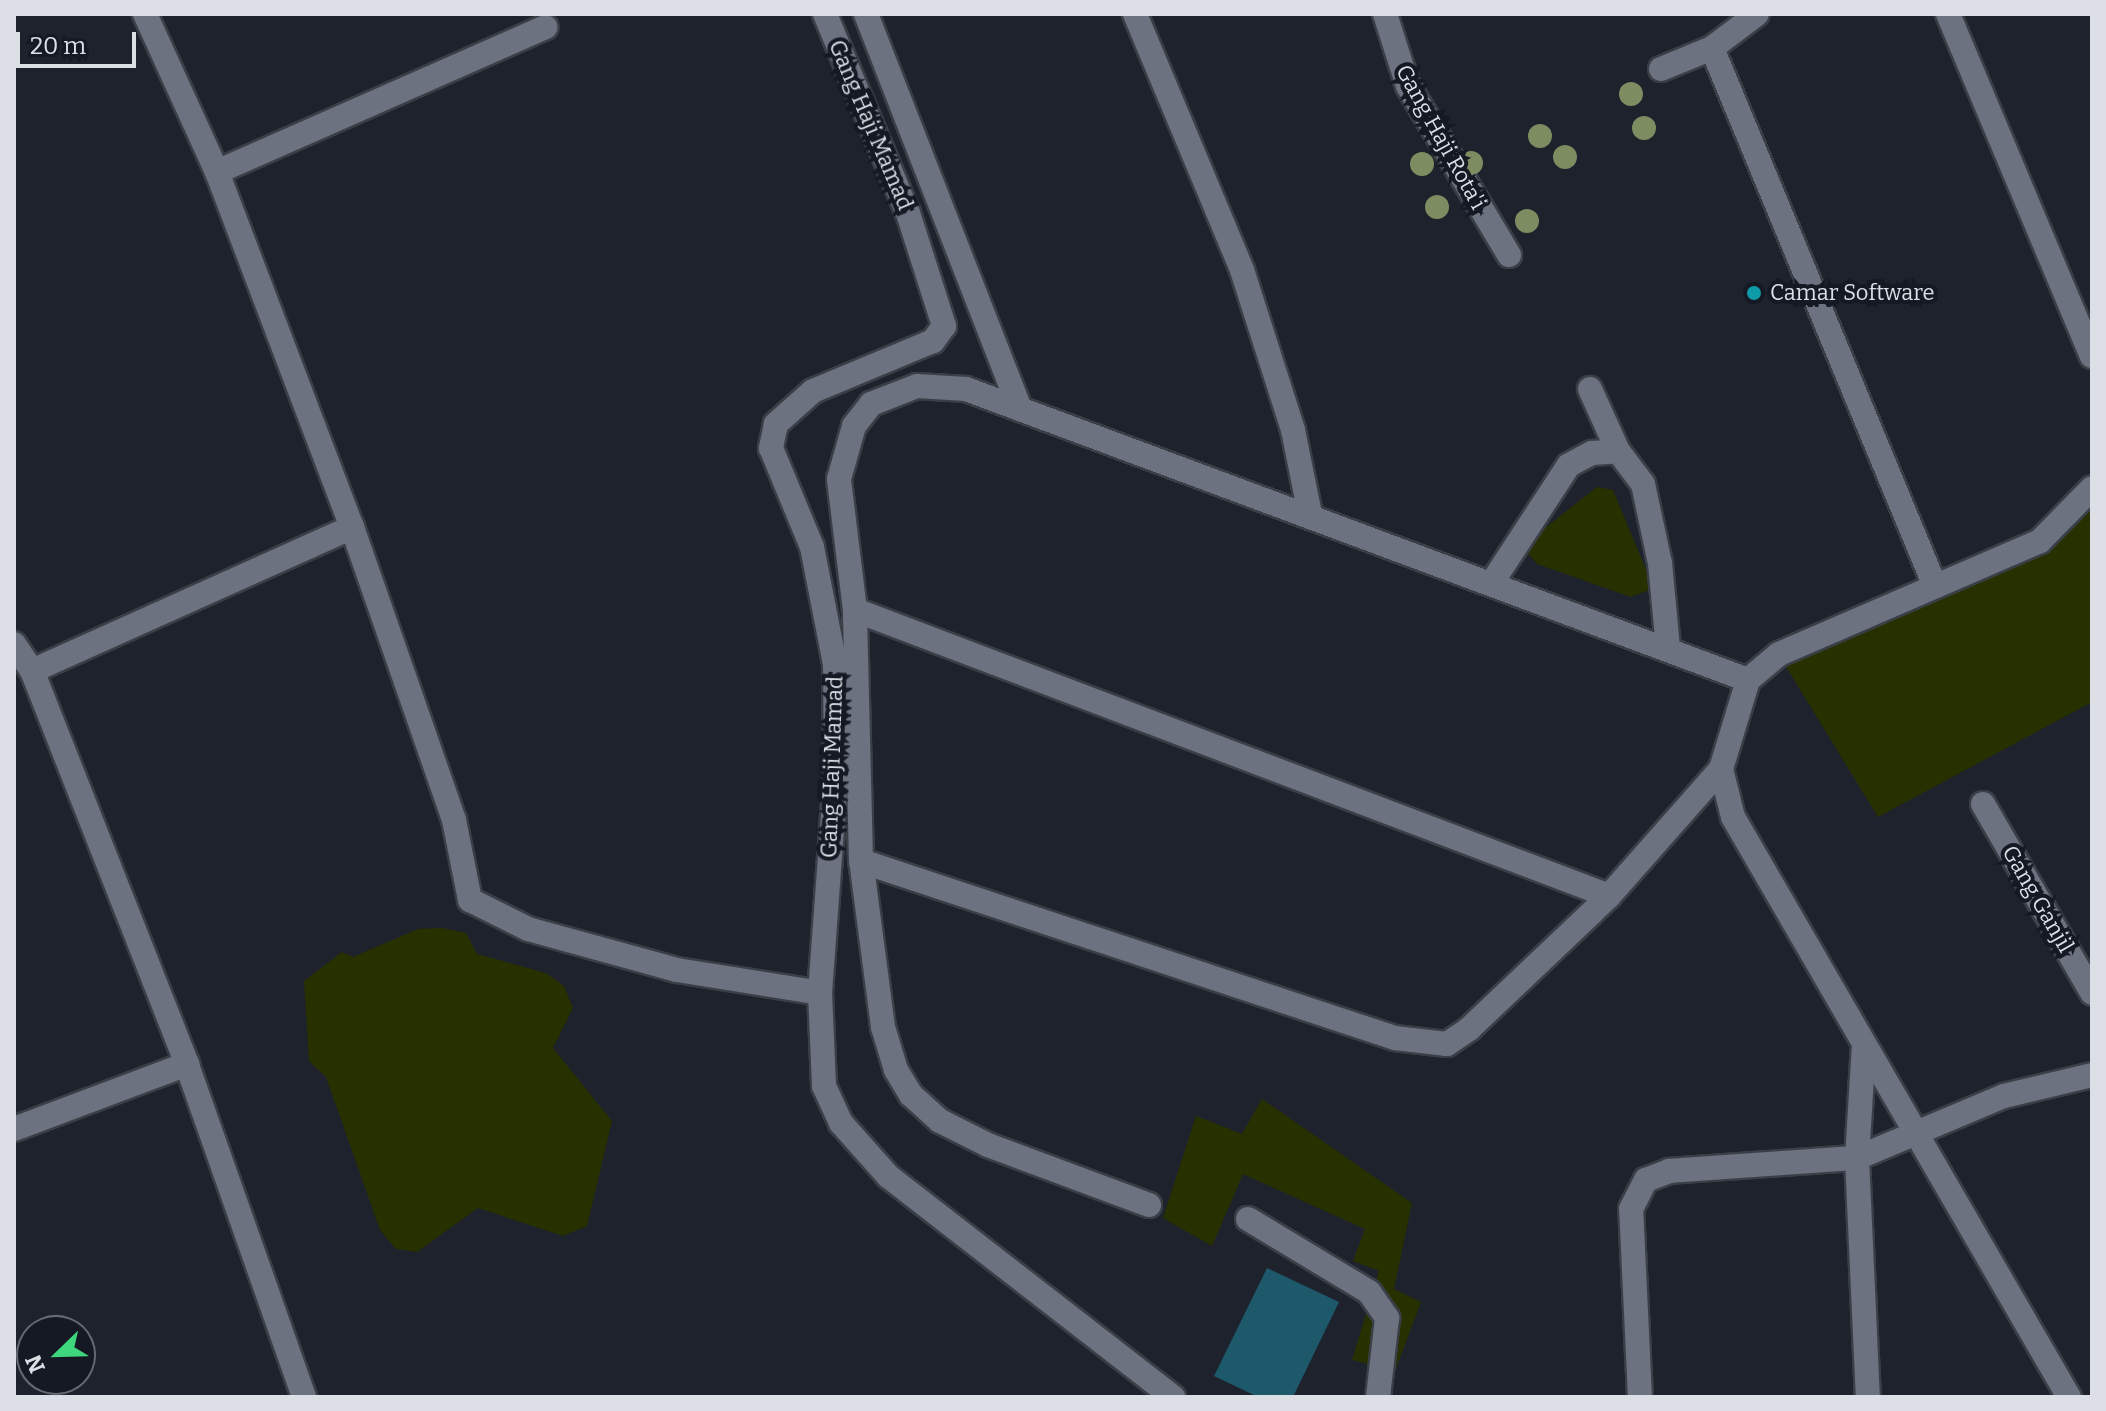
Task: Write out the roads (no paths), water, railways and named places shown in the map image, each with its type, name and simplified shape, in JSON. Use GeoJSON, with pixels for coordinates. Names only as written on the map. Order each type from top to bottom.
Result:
{"type":"FeatureCollection","features":[{"type":"Feature","properties":{"kind":"street"},"geometry":{"type":"LineString","coordinates":[[145,14],[217,172],[352,527],[454,820],[473,904],[528,929],[677,970],[820,993]]}},
{"type":"Feature","properties":{"kind":"street","name":"Gang Haji Mamad"},"geometry":{"type":"LineString","coordinates":[[825,14],[908,213],[944,326],[933,341],[813,391],[776,424],[771,448],[812,547],[835,664],[836,775],[820,993],[824,1086],[841,1123],[888,1176],[1173,1397]]}},
{"type":"Feature","properties":{"kind":"street"},"geometry":{"type":"LineString","coordinates":[[866,14],[1020,409]]}},
{"type":"Feature","properties":{"kind":"street"},"geometry":{"type":"LineString","coordinates":[[1135,14],[1242,270],[1293,430],[1310,514]]}},
{"type":"Feature","properties":{"kind":"street","name":"Gang Haji Rota'i"},"geometry":{"type":"LineString","coordinates":[[1385,14],[1408,86],[1509,255]]}},
{"type":"Feature","properties":{"kind":"street"},"geometry":{"type":"LineString","coordinates":[[1661,69],[1712,48],[1757,14]]}},
{"type":"Feature","properties":{"kind":"street"},"geometry":{"type":"LineString","coordinates":[[1948,14],[2092,356]]}},
{"type":"Feature","properties":{"kind":"street"},"geometry":{"type":"LineString","coordinates":[[217,172],[545,27]]}},
{"type":"Feature","properties":{"kind":"street"},"geometry":{"type":"LineString","coordinates":[[1712,48],[1935,586]]}},
{"type":"Feature","properties":{"kind":"street"},"geometry":{"type":"LineString","coordinates":[[1149,1205],[988,1145],[940,1121],[911,1095],[896,1070],[883,1027],[861,861],[855,610],[839,479],[854,426],[871,404],[917,386],[966,389],[1310,514],[1748,680]]}},
{"type":"Feature","properties":{"kind":"street"},"geometry":{"type":"LineString","coordinates":[[1590,389],[1618,451],[1643,484],[1660,563],[1668,648]]}},
{"type":"Feature","properties":{"kind":"street"},"geometry":{"type":"LineString","coordinates":[[1491,584],[1569,465],[1592,453],[1618,451]]}},
{"type":"Feature","properties":{"kind":"street"},"geometry":{"type":"LineString","coordinates":[[861,861],[1395,1038],[1434,1045],[1447,1044],[1469,1029],[1609,896],[1721,769],[1748,680],[1779,654],[2040,541],[2092,488]]}},
{"type":"Feature","properties":{"kind":"street"},"geometry":{"type":"LineString","coordinates":[[32,671],[352,527]]}},
{"type":"Feature","properties":{"kind":"street"},"geometry":{"type":"LineString","coordinates":[[855,610],[1609,896]]}},
{"type":"Feature","properties":{"kind":"street"},"geometry":{"type":"LineString","coordinates":[[14,644],[32,671],[187,1064],[304,1397]]}},
{"type":"Feature","properties":{"kind":"street"},"geometry":{"type":"LineString","coordinates":[[1721,769],[1733,817],[2069,1397]]}},
{"type":"Feature","properties":{"kind":"street","name":"Gang Ganjil"},"geometry":{"type":"LineString","coordinates":[[1983,804],[2092,993]]}},
{"type":"Feature","properties":{"kind":"street"},"geometry":{"type":"LineString","coordinates":[[1864,1044],[1857,1158],[1868,1397]]}},
{"type":"Feature","properties":{"kind":"street"},"geometry":{"type":"LineString","coordinates":[[14,1129],[187,1064]]}},
{"type":"Feature","properties":{"kind":"street"},"geometry":{"type":"LineString","coordinates":[[1640,1397],[1631,1209],[1646,1180],[1669,1171],[1857,1158],[2004,1096],[2092,1075]]}},
{"type":"Feature","properties":{"kind":"street"},"geometry":{"type":"LineString","coordinates":[[1248,1219],[1369,1292],[1387,1318],[1378,1397]]}},
{"type":"Feature","properties":{"kind":"water"},"geometry":{"type":"Polygon","coordinates":[[[1267,1268],[1339,1302],[1293,1397],[1258,1397],[1214,1376],[1267,1268]]]}},
{"type":"Feature","properties":{"kind":"place","name":"Camar Software"},"geometry":{"type":"Point","coordinates":[1754,293]}}]}
